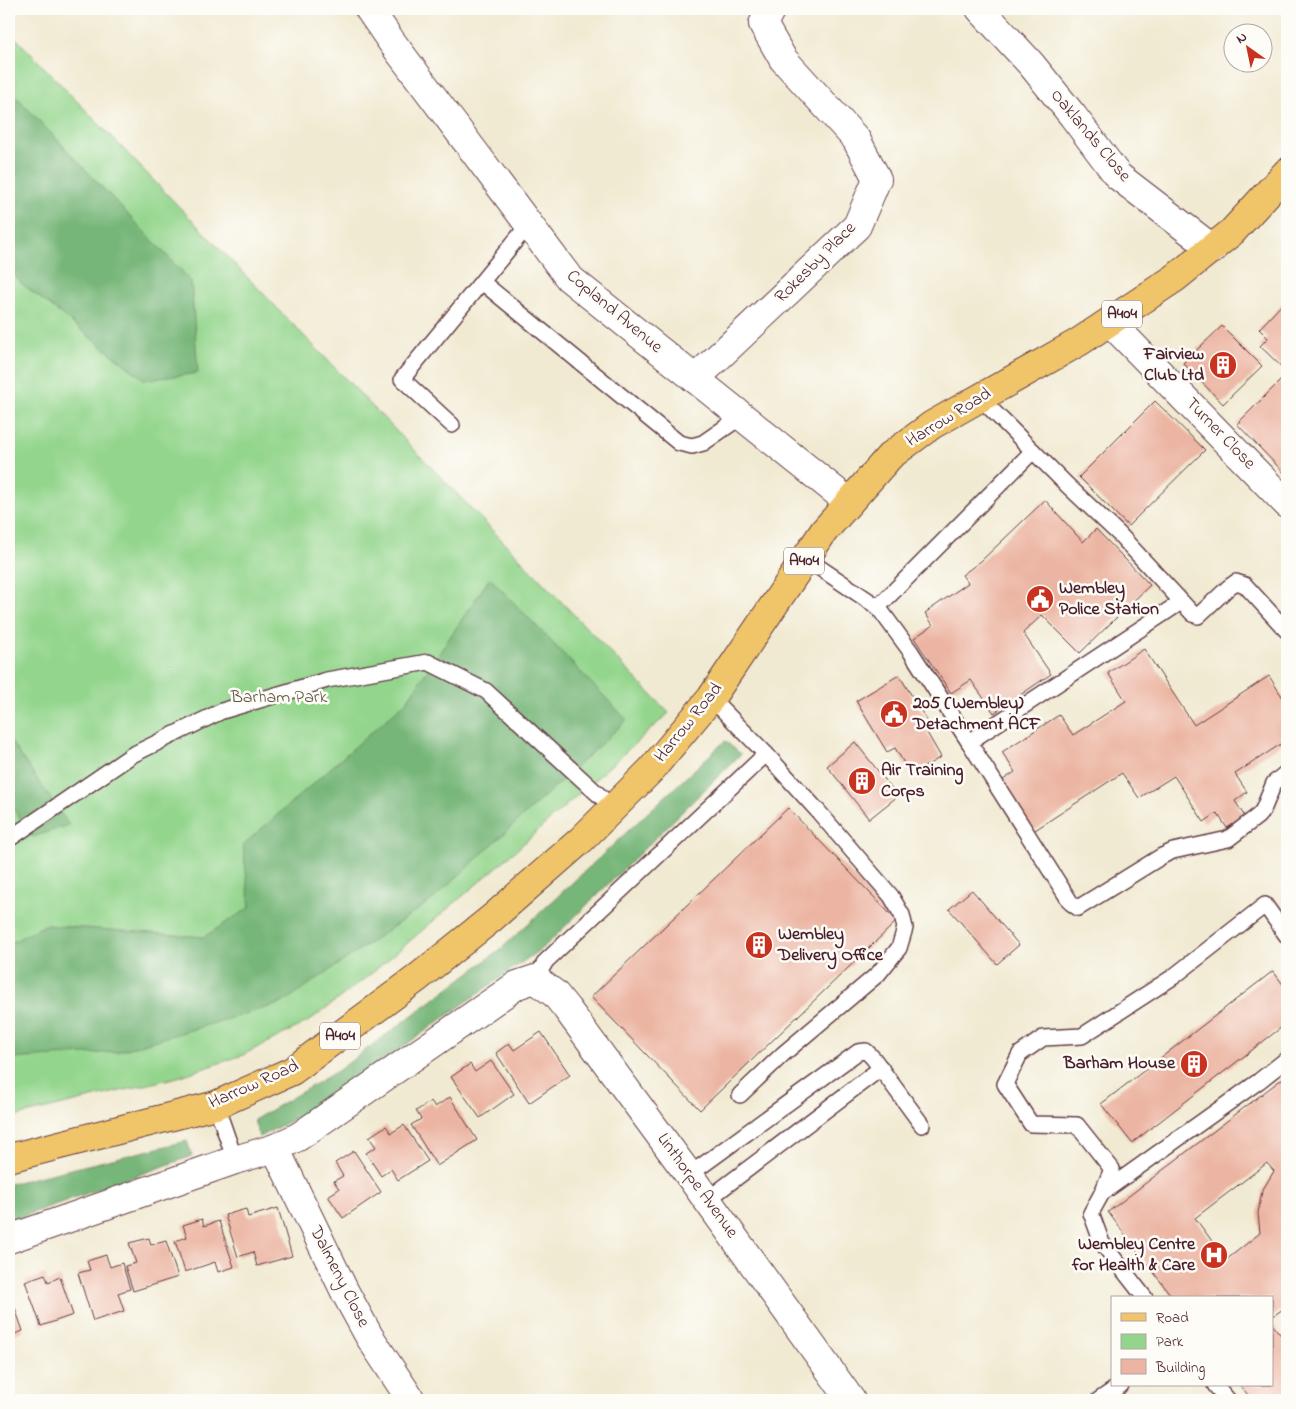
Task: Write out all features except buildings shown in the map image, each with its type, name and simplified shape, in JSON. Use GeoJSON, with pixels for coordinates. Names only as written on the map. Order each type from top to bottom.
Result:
{"type":"FeatureCollection","features":[{"type":"Feature","properties":{"kind":"main road","name":"Harrow Road"},"geometry":{"type":"LineString","coordinates":[[9,1158],[216,1105],[292,1071],[416,979],[492,918],[580,840],[651,770],[711,698],[824,531],[890,456],[932,425],[1079,342],[1175,278],[1232,232],[1287,172]]}},
{"type":"Feature","properties":{"kind":"street","name":"Copland Avenue"},"geometry":{"type":"LineString","coordinates":[[369,9],[569,278],[849,502]]}},
{"type":"Feature","properties":{"kind":"street","name":"Rokesby Place"},"geometry":{"type":"LineString","coordinates":[[695,379],[857,226],[877,179],[856,139],[783,59],[763,24],[771,9]]}},
{"type":"Feature","properties":{"kind":"street","name":"Oaklands Close"},"geometry":{"type":"LineString","coordinates":[[980,9],[1037,72],[1118,176],[1213,249]]}},
{"type":"Feature","properties":{"kind":"street","name":"Turner Close"},"geometry":{"type":"LineString","coordinates":[[1110,322],[1287,504]]}},
{"type":"Feature","properties":{"kind":"street"},"geometry":{"type":"LineString","coordinates":[[9,1239],[235,1160],[275,1148],[298,1136],[517,985],[535,979]]}},
{"type":"Feature","properties":{"kind":"street","name":"Linthorpe Avenue"},"geometry":{"type":"LineString","coordinates":[[535,979],[555,994],[567,1009],[851,1400]]}},
{"type":"Feature","properties":{"kind":"street","name":"Dalmeny Close"},"geometry":{"type":"LineString","coordinates":[[275,1148],[345,1292],[369,1336],[411,1400]]}},
{"type":"Feature","properties":{"kind":"lane"},"geometry":{"type":"LineString","coordinates":[[452,425],[402,379],[528,224]]}},
{"type":"Feature","properties":{"kind":"lane"},"geometry":{"type":"LineString","coordinates":[[482,282],[679,443],[692,446],[703,443],[742,416]]}},
{"type":"Feature","properties":{"kind":"lane"},"geometry":{"type":"LineString","coordinates":[[980,398],[1120,535],[1193,614],[1198,616],[1236,582],[1245,585],[1287,631]]}},
{"type":"Feature","properties":{"kind":"lane"},"geometry":{"type":"LineString","coordinates":[[878,607],[1033,451]]}},
{"type":"Feature","properties":{"kind":"lane"},"geometry":{"type":"LineString","coordinates":[[806,558],[878,607],[911,652],[1071,903],[1078,908],[1162,856],[1173,851],[1228,839],[1258,816],[1263,810],[1274,783],[1287,772]]}},
{"type":"Feature","properties":{"kind":"lane"},"geometry":{"type":"LineString","coordinates":[[969,742],[1181,602]]}},
{"type":"Feature","properties":{"kind":"lane"},"geometry":{"type":"LineString","coordinates":[[9,839],[132,755],[222,711],[327,680],[428,662],[486,691],[612,807]]}},
{"type":"Feature","properties":{"kind":"lane"},"geometry":{"type":"LineString","coordinates":[[711,698],[766,754],[891,896],[902,915],[905,928],[899,948],[878,974],[783,1054],[740,1095]]}},
{"type":"Feature","properties":{"kind":"lane"},"geometry":{"type":"LineString","coordinates":[[535,979],[546,961],[766,754]]}},
{"type":"Feature","properties":{"kind":"lane"},"geometry":{"type":"LineString","coordinates":[[1142,1296],[1102,1243],[1091,1213],[1112,1169],[1077,1125],[1031,1124],[1005,1084],[1020,1054],[1043,1038],[1082,1036],[1173,977],[1265,905],[1287,936]]}},
{"type":"Feature","properties":{"kind":"lane"},"geometry":{"type":"LineString","coordinates":[[689,1175],[858,1052],[866,1051],[881,1068],[922,1124]]}},
{"type":"Feature","properties":{"kind":"lane"},"geometry":{"type":"LineString","coordinates":[[1102,1193],[1287,1059]]}},
{"type":"Feature","properties":{"kind":"lane"},"geometry":{"type":"LineString","coordinates":[[707,1200],[881,1068]]}},
{"type":"Feature","properties":{"kind":"lane"},"geometry":{"type":"LineString","coordinates":[[216,1105],[235,1160]]}},
{"type":"Feature","properties":{"kind":"lane"},"geometry":{"type":"LineString","coordinates":[[1099,1400],[1120,1386]]}},
{"type":"Feature","properties":{"kind":"lane"},"geometry":{"type":"LineString","coordinates":[[1216,1386],[1228,1400]]}},
{"type":"Feature","properties":{"kind":"green space","name":"Barham Park"},"geometry":{"type":"Polygon","coordinates":[[[9,31],[669,713],[504,861],[372,973],[309,1021],[243,1055],[178,1077],[9,1118],[9,31]]]}},
{"type":"Feature","properties":{"kind":"green space"},"geometry":{"type":"Polygon","coordinates":[[[9,89],[191,281],[198,373],[145,380],[21,283],[9,270],[9,89]]]}},
{"type":"Feature","properties":{"kind":"green space"},"geometry":{"type":"Polygon","coordinates":[[[490,578],[627,720],[432,900],[282,1003],[116,1052],[9,1059],[9,944],[45,925],[204,937],[250,907],[243,845],[406,702],[490,578]]]}},
{"type":"Feature","properties":{"kind":"green space"},"geometry":{"type":"Polygon","coordinates":[[[9,739],[69,825],[33,837],[9,802],[9,739]]]}},
{"type":"Feature","properties":{"kind":"green space"},"geometry":{"type":"Polygon","coordinates":[[[725,741],[741,754],[545,946],[400,1049],[301,1115],[259,1137],[254,1120],[339,1070],[501,949],[725,741]]]}},
{"type":"Feature","properties":{"kind":"green space"},"geometry":{"type":"Polygon","coordinates":[[[187,1141],[192,1156],[9,1221],[9,1184],[187,1141]]]}},
{"type":"Feature","properties":{"kind":"place","name":"Fairview Club Ltd"},"geometry":{"type":"Point","coordinates":[1223,365]}},
{"type":"Feature","properties":{"kind":"place","name":"Wembley Police Station"},"geometry":{"type":"Point","coordinates":[1040,599]}},
{"type":"Feature","properties":{"kind":"place","name":"205 (Wembley) Detachment ACF"},"geometry":{"type":"Point","coordinates":[894,714]}},
{"type":"Feature","properties":{"kind":"place","name":"Air Training Corps"},"geometry":{"type":"Point","coordinates":[862,781]}},
{"type":"Feature","properties":{"kind":"place","name":"Wembley Delivery Office"},"geometry":{"type":"Point","coordinates":[759,945]}},
{"type":"Feature","properties":{"kind":"place","name":"Barham House"},"geometry":{"type":"Point","coordinates":[1194,1064]}},
{"type":"Feature","properties":{"kind":"place","name":"Wembley Centre for Health & Care"},"geometry":{"type":"Point","coordinates":[1214,1255]}}]}
